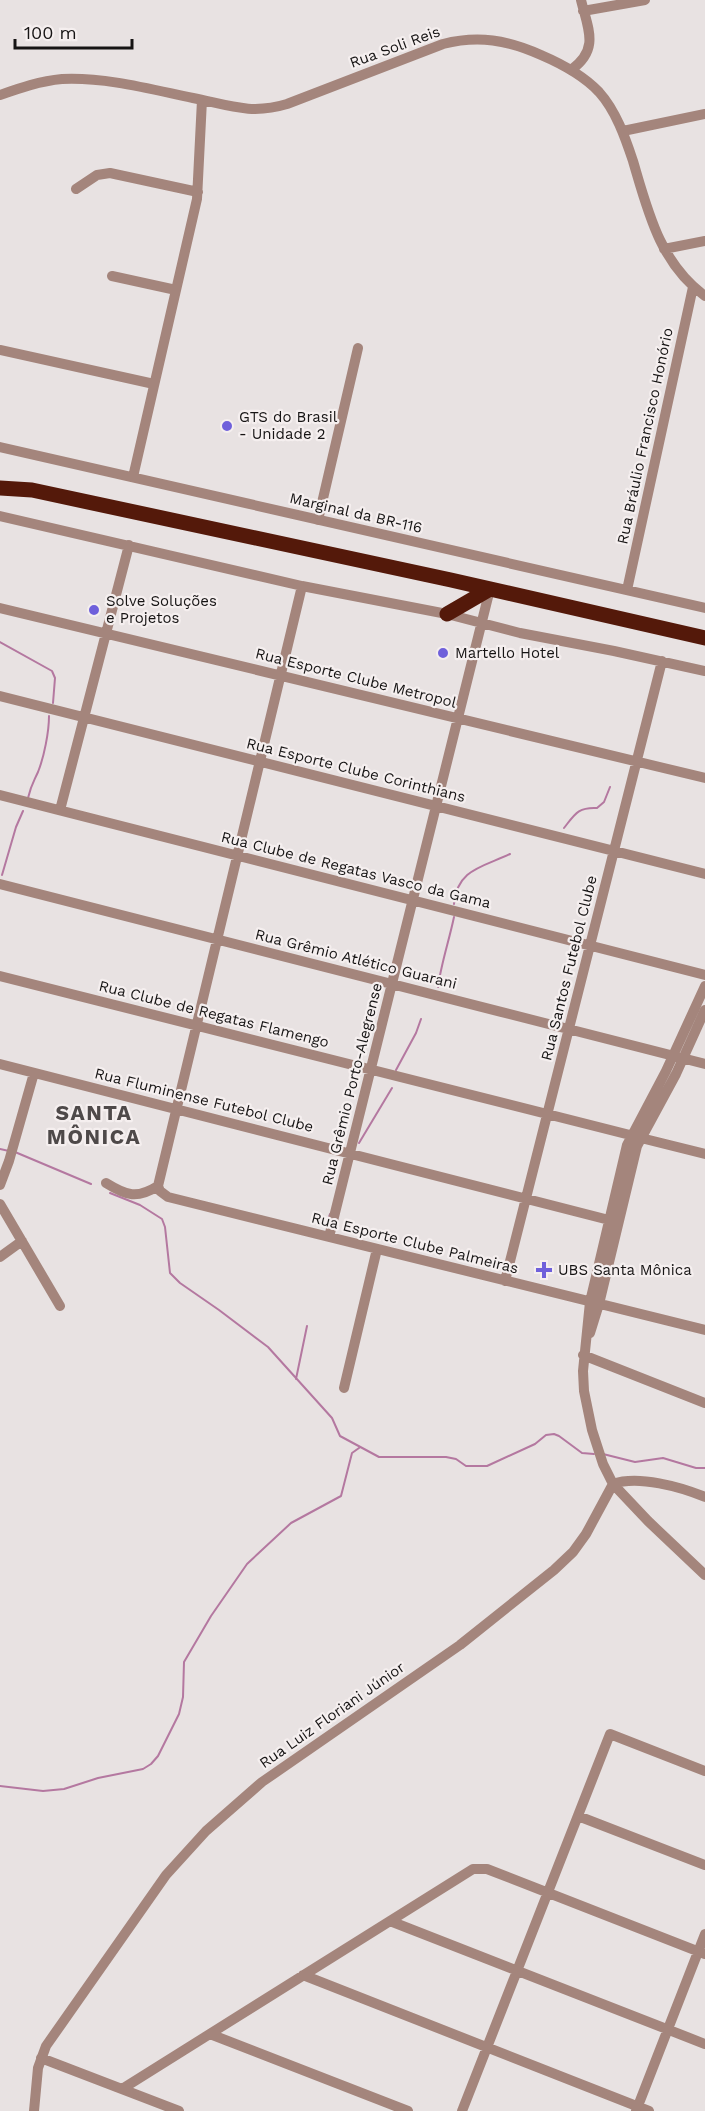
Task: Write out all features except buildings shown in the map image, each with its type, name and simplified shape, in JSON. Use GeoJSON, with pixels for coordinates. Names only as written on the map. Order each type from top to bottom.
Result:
{"type":"FeatureCollection","features":[{"type":"Feature","properties":{"kind":"highway"},"geometry":{"type":"LineString","coordinates":[[0,477],[32,490]]}},
{"type":"Feature","properties":{"kind":"highway"},"geometry":{"type":"LineString","coordinates":[[0,488],[32,490],[451,580],[705,638]]}},
{"type":"Feature","properties":{"kind":"highway"},"geometry":{"type":"LineString","coordinates":[[447,614],[454,598],[451,580]]}},
{"type":"Feature","properties":{"kind":"highway"},"geometry":{"type":"LineString","coordinates":[[447,614],[490,589]]}},
{"type":"Feature","properties":{"kind":"street"},"geometry":{"type":"LineString","coordinates":[[571,70],[585,58],[590,44],[582,6],[645,0]]}},
{"type":"Feature","properties":{"kind":"street","name":"Rua Soli Reis"},"geometry":{"type":"LineString","coordinates":[[0,95],[41,82],[62,79],[124,84],[253,110],[274,108],[429,49],[470,39],[492,39],[517,45],[571,70],[598,92],[610,108],[622,131],[652,223],[664,249],[678,270],[693,287],[705,296]]}},
{"type":"Feature","properties":{"kind":"street"},"geometry":{"type":"LineString","coordinates":[[134,477],[198,192],[202,100]]}},
{"type":"Feature","properties":{"kind":"street"},"geometry":{"type":"LineString","coordinates":[[622,131],[705,114]]}},
{"type":"Feature","properties":{"kind":"street"},"geometry":{"type":"LineString","coordinates":[[76,189],[97,176],[110,173],[198,192]]}},
{"type":"Feature","properties":{"kind":"street"},"geometry":{"type":"LineString","coordinates":[[664,249],[705,241]]}},
{"type":"Feature","properties":{"kind":"street"},"geometry":{"type":"LineString","coordinates":[[112,276],[176,290]]}},
{"type":"Feature","properties":{"kind":"street","name":"Rua Bráulio Francisco Honório"},"geometry":{"type":"LineString","coordinates":[[627,590],[693,287]]}},
{"type":"Feature","properties":{"kind":"street"},"geometry":{"type":"LineString","coordinates":[[318,520],[358,348]]}},
{"type":"Feature","properties":{"kind":"street"},"geometry":{"type":"LineString","coordinates":[[0,350],[154,384]]}},
{"type":"Feature","properties":{"kind":"street","name":"Marginal da BR-116"},"geometry":{"type":"LineString","coordinates":[[0,447],[705,608]]}},
{"type":"Feature","properties":{"kind":"street"},"geometry":{"type":"LineString","coordinates":[[0,516],[302,586],[447,614],[520,633],[705,671]]}},
{"type":"Feature","properties":{"kind":"street"},"geometry":{"type":"LineString","coordinates":[[60,810],[129,545]]}},
{"type":"Feature","properties":{"kind":"street"},"geometry":{"type":"LineString","coordinates":[[106,1183],[135,1195],[148,1192],[158,1186],[302,586]]}},
{"type":"Feature","properties":{"kind":"street","name":"Rua Grêmio Porto-Alegrense"},"geometry":{"type":"LineString","coordinates":[[330,1237],[490,589]]}},
{"type":"Feature","properties":{"kind":"street","name":"Rua Esporte Clube Metropol"},"geometry":{"type":"LineString","coordinates":[[0,608],[705,778]]}},
{"type":"Feature","properties":{"kind":"street","name":"Rua Santos Futebol Clube"},"geometry":{"type":"LineString","coordinates":[[506,1281],[662,662]]}},
{"type":"Feature","properties":{"kind":"street","name":"Rua Esporte Clube Corinthians"},"geometry":{"type":"LineString","coordinates":[[0,696],[705,874]]}},
{"type":"Feature","properties":{"kind":"street","name":"Rua Clube de Regatas Vasco da Gama"},"geometry":{"type":"LineString","coordinates":[[0,795],[705,975]]}},
{"type":"Feature","properties":{"kind":"street","name":"Rua Grêmio Atlético Guarani"},"geometry":{"type":"LineString","coordinates":[[0,884],[705,1064]]}},
{"type":"Feature","properties":{"kind":"street","name":"Rua Clube de Regatas Flamengo"},"geometry":{"type":"LineString","coordinates":[[0,976],[705,1154]]}},
{"type":"Feature","properties":{"kind":"street"},"geometry":{"type":"LineString","coordinates":[[678,1057],[705,986]]}},
{"type":"Feature","properties":{"kind":"street"},"geometry":{"type":"LineString","coordinates":[[705,1010],[635,1137],[609,1220],[583,1355],[584,1391],[598,1451],[613,1484],[705,1575]]}},
{"type":"Feature","properties":{"kind":"street","name":"Rua Fluminense Futebol Clube"},"geometry":{"type":"LineString","coordinates":[[0,1064],[609,1220]]}},
{"type":"Feature","properties":{"kind":"street"},"geometry":{"type":"LineString","coordinates":[[0,1185],[34,1072]]}},
{"type":"Feature","properties":{"kind":"street"},"geometry":{"type":"LineString","coordinates":[[594,1303],[634,1154],[635,1137]]}},
{"type":"Feature","properties":{"kind":"street","name":"Rua Esporte Clube Palmeiras"},"geometry":{"type":"LineString","coordinates":[[158,1186],[160,1191],[168,1197],[705,1330]]}},
{"type":"Feature","properties":{"kind":"street"},"geometry":{"type":"LineString","coordinates":[[0,1204],[60,1306]]}},
{"type":"Feature","properties":{"kind":"street"},"geometry":{"type":"LineString","coordinates":[[0,1257],[22,1241]]}},
{"type":"Feature","properties":{"kind":"street"},"geometry":{"type":"LineString","coordinates":[[344,1388],[377,1249]]}},
{"type":"Feature","properties":{"kind":"street"},"geometry":{"type":"LineString","coordinates":[[583,1355],[705,1403]]}},
{"type":"Feature","properties":{"kind":"street"},"geometry":{"type":"LineString","coordinates":[[613,1484],[630,1480],[675,1487],[705,1497]]}},
{"type":"Feature","properties":{"kind":"street","name":"Rua Luiz Floriani Júnior"},"geometry":{"type":"LineString","coordinates":[[34,2111],[36,2080],[41,2058],[54,2034],[165,1875],[206,1831],[262,1782],[460,1645],[554,1570],[573,1552],[586,1534],[613,1484]]}},
{"type":"Feature","properties":{"kind":"street"},"geometry":{"type":"LineString","coordinates":[[462,2111],[610,1734],[705,1771]]}},
{"type":"Feature","properties":{"kind":"street"},"geometry":{"type":"LineString","coordinates":[[578,1816],[705,1865]]}},
{"type":"Feature","properties":{"kind":"street"},"geometry":{"type":"LineString","coordinates":[[122,2089],[473,1869],[487,1869],[702,1953]]}},
{"type":"Feature","properties":{"kind":"street"},"geometry":{"type":"LineString","coordinates":[[390,1921],[705,2044]]}},
{"type":"Feature","properties":{"kind":"street"},"geometry":{"type":"LineString","coordinates":[[637,2109],[668,2029],[702,1953],[705,1934]]}},
{"type":"Feature","properties":{"kind":"street"},"geometry":{"type":"LineString","coordinates":[[303,1975],[637,2109],[649,2111]]}},
{"type":"Feature","properties":{"kind":"street"},"geometry":{"type":"LineString","coordinates":[[210,2034],[408,2111]]}},
{"type":"Feature","properties":{"kind":"street"},"geometry":{"type":"LineString","coordinates":[[41,2058],[179,2111]]}},
{"type":"Feature","properties":{"kind":"waterway"},"geometry":{"type":"LineString","coordinates":[[0,642],[52,671],[55,678],[53,703]]}},
{"type":"Feature","properties":{"kind":"waterway"},"geometry":{"type":"LineString","coordinates":[[28,798],[44,752],[49,716]]}},
{"type":"Feature","properties":{"kind":"waterway"},"geometry":{"type":"LineString","coordinates":[[564,828],[581,810],[597,808],[604,802],[610,787]]}},
{"type":"Feature","properties":{"kind":"waterway"},"geometry":{"type":"LineString","coordinates":[[2,875],[23,811]]}},
{"type":"Feature","properties":{"kind":"waterway"},"geometry":{"type":"LineString","coordinates":[[454,904],[456,892],[466,876],[481,866],[510,854]]}},
{"type":"Feature","properties":{"kind":"waterway"},"geometry":{"type":"LineString","coordinates":[[438,987],[454,917]]}},
{"type":"Feature","properties":{"kind":"waterway"},"geometry":{"type":"LineString","coordinates":[[396,1070],[421,1019]]}},
{"type":"Feature","properties":{"kind":"waterway"},"geometry":{"type":"LineString","coordinates":[[359,1143],[392,1088]]}},
{"type":"Feature","properties":{"kind":"waterway"},"geometry":{"type":"LineString","coordinates":[[0,1149],[9,1151]]}},
{"type":"Feature","properties":{"kind":"waterway"},"geometry":{"type":"LineString","coordinates":[[15,1152],[91,1184]]}},
{"type":"Feature","properties":{"kind":"waterway"},"geometry":{"type":"LineString","coordinates":[[110,1193],[140,1205],[162,1219],[170,1273],[180,1283],[268,1347],[332,1418],[340,1436],[379,1457],[446,1457],[456,1459],[466,1466],[487,1466],[535,1444],[546,1435],[554,1434],[582,1453],[594,1454]]}},
{"type":"Feature","properties":{"kind":"waterway"},"geometry":{"type":"LineString","coordinates":[[326,1225],[330,1214]]}},
{"type":"Feature","properties":{"kind":"waterway"},"geometry":{"type":"LineString","coordinates":[[296,1379],[307,1326]]}},
{"type":"Feature","properties":{"kind":"waterway"},"geometry":{"type":"LineString","coordinates":[[0,1786],[43,1791],[64,1789],[98,1778],[143,1769],[151,1764],[158,1756],[179,1714],[183,1697],[184,1662],[211,1616],[247,1564],[291,1523],[341,1496],[352,1453],[359,1448]]}},
{"type":"Feature","properties":{"kind":"waterway"},"geometry":{"type":"LineString","coordinates":[[603,1454],[635,1462],[663,1458],[696,1468],[705,1468]]}},
{"type":"Feature","properties":{"kind":"place","name":"GTS do Brasil - Unidade 2"},"geometry":{"type":"Point","coordinates":[227,426]}},
{"type":"Feature","properties":{"kind":"place","name":"Solve Soluções e Projetos"},"geometry":{"type":"Point","coordinates":[94,610]}},
{"type":"Feature","properties":{"kind":"place","name":"Martello Hotel"},"geometry":{"type":"Point","coordinates":[443,653]}},
{"type":"Feature","properties":{"kind":"place","name":"UBS Santa Mônica"},"geometry":{"type":"Point","coordinates":[544,1270]}},
{"type":"Feature","properties":{"kind":"district","name":"SANTA MÔNICA"},"geometry":{"type":"Point","coordinates":[94,1125]}}]}
